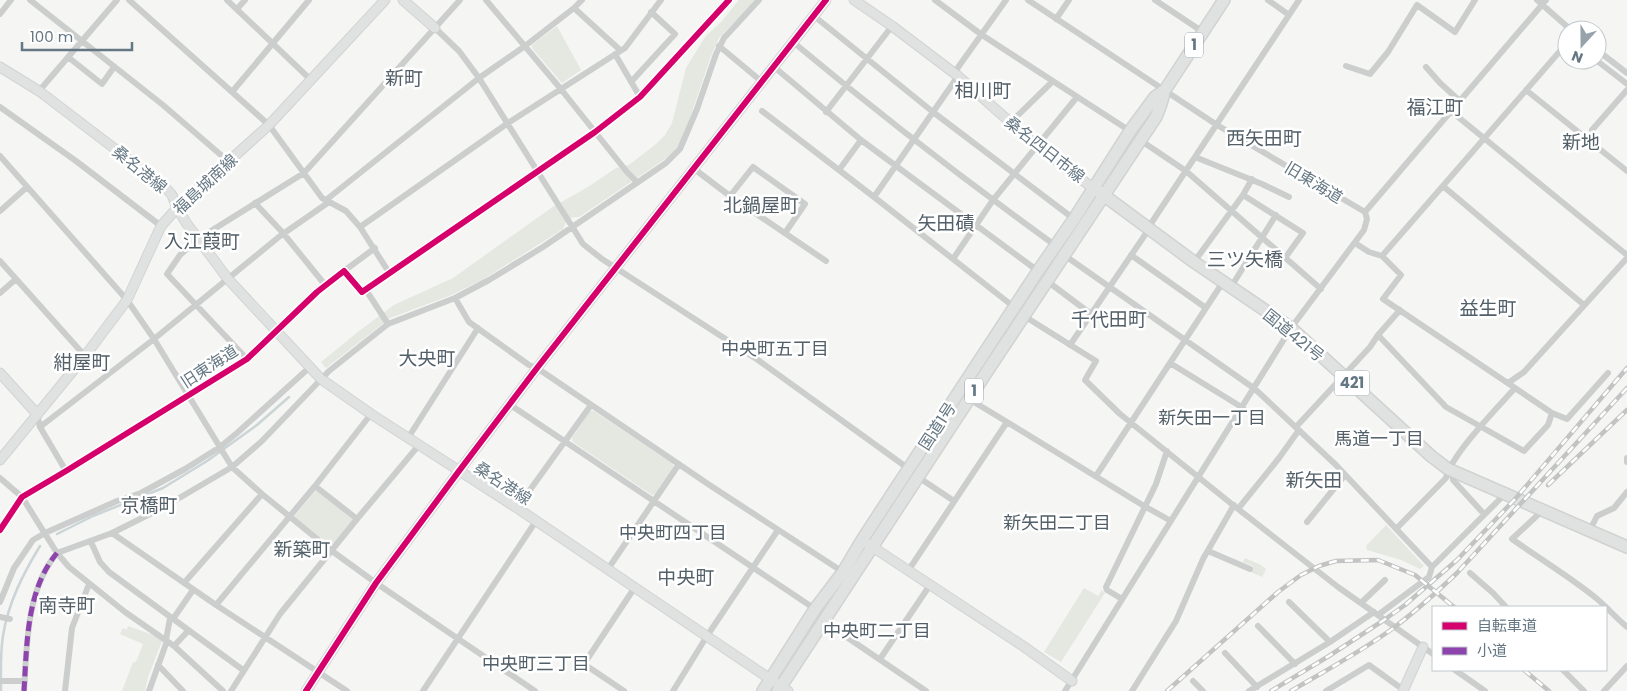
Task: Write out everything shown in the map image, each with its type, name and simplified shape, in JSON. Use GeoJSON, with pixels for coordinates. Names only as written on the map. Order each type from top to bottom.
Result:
{"type":"FeatureCollection","features":[{"type":"Feature","properties":{"kind":"highway","name":"国道1号"},"geometry":{"type":"LineString","coordinates":[[762,691],[814,610],[843,572],[1038,271],[1060,251],[1104,195],[1156,117],[1165,90],[1224,0]]}},
{"type":"Feature","properties":{"kind":"highway","name":"国道1号"},"geometry":{"type":"LineString","coordinates":[[783,689],[823,621],[1047,281],[1074,219],[1093,188],[1130,131],[1155,97],[1165,90]]}},
{"type":"Feature","properties":{"kind":"highway","name":"国道421号"},"geometry":{"type":"LineString","coordinates":[[1093,188],[1194,262],[1291,328],[1450,470],[1627,547]]}},
{"type":"Feature","properties":{"kind":"main road","name":"福島城南線"},"geometry":{"type":"LineString","coordinates":[[0,460],[127,300],[161,226],[177,208],[269,125],[385,0]]}},
{"type":"Feature","properties":{"kind":"main road"},"geometry":{"type":"LineString","coordinates":[[403,0],[435,28]]}},
{"type":"Feature","properties":{"kind":"main road"},"geometry":{"type":"LineString","coordinates":[[306,691],[376,583],[459,471],[537,368],[826,0]]}},
{"type":"Feature","properties":{"kind":"main road","name":"桑名四日市線"},"geometry":{"type":"LineString","coordinates":[[854,0],[892,26],[956,75],[1037,146],[1093,188]]}},
{"type":"Feature","properties":{"kind":"main road","name":"桑名港線"},"geometry":{"type":"LineString","coordinates":[[0,67],[39,91],[165,187],[172,195],[177,208],[198,239],[228,279],[321,379],[371,414],[518,508],[771,678],[783,689]]}},
{"type":"Feature","properties":{"kind":"main road"},"geometry":{"type":"LineString","coordinates":[[0,373],[37,414]]}},
{"type":"Feature","properties":{"kind":"main road"},"geometry":{"type":"LineString","coordinates":[[862,540],[1072,680]]}},
{"type":"Feature","properties":{"kind":"main road"},"geometry":{"type":"LineString","coordinates":[[1400,689],[1423,647]]}},
{"type":"Feature","properties":{"kind":"street"},"geometry":{"type":"LineString","coordinates":[[0,14],[11,0]]}},
{"type":"Feature","properties":{"kind":"street"},"geometry":{"type":"LineString","coordinates":[[30,0],[163,105],[229,162]]}},
{"type":"Feature","properties":{"kind":"street"},"geometry":{"type":"LineString","coordinates":[[39,91],[117,0]]}},
{"type":"Feature","properties":{"kind":"street"},"geometry":{"type":"LineString","coordinates":[[129,0],[269,125],[322,198],[346,211],[360,227],[390,274]]}},
{"type":"Feature","properties":{"kind":"street"},"geometry":{"type":"LineString","coordinates":[[227,0],[311,80]]}},
{"type":"Feature","properties":{"kind":"street"},"geometry":{"type":"LineString","coordinates":[[237,9],[245,0]]}},
{"type":"Feature","properties":{"kind":"street"},"geometry":{"type":"LineString","coordinates":[[232,92],[309,0]]}},
{"type":"Feature","properties":{"kind":"street"},"geometry":{"type":"LineString","coordinates":[[247,359],[167,274],[180,255],[198,239],[304,173],[460,0]]}},
{"type":"Feature","properties":{"kind":"street"},"geometry":{"type":"LineString","coordinates":[[486,0],[637,182]]}},
{"type":"Feature","properties":{"kind":"street"},"geometry":{"type":"LineString","coordinates":[[40,427],[154,339],[283,233],[328,201],[479,78],[525,46],[582,0]]}},
{"type":"Feature","properties":{"kind":"street"},"geometry":{"type":"LineString","coordinates":[[360,227],[508,123],[625,48],[661,0]]}},
{"type":"Feature","properties":{"kind":"street"},"geometry":{"type":"LineString","coordinates":[[344,271],[362,292],[366,290],[595,132],[640,97],[729,0]]}},
{"type":"Feature","properties":{"kind":"street"},"geometry":{"type":"LineString","coordinates":[[24,691],[30,616],[40,582],[49,562],[57,552],[91,542],[164,508],[232,467],[262,441],[321,379],[388,324],[455,298],[520,262],[666,163],[680,149],[697,109],[719,46],[759,0]]}},
{"type":"Feature","properties":{"kind":"street"},"geometry":{"type":"LineString","coordinates":[[935,0],[982,35],[1130,131]]}},
{"type":"Feature","properties":{"kind":"street"},"geometry":{"type":"LineString","coordinates":[[874,196],[933,112],[1006,0]]}},
{"type":"Feature","properties":{"kind":"street","name":"旧東海道"},"geometry":{"type":"LineString","coordinates":[[1028,0],[1217,124],[1365,212]]}},
{"type":"Feature","properties":{"kind":"street"},"geometry":{"type":"LineString","coordinates":[[1056,19],[1069,0]]}},
{"type":"Feature","properties":{"kind":"street"},"geometry":{"type":"LineString","coordinates":[[1155,0],[1203,32]]}},
{"type":"Feature","properties":{"kind":"street"},"geometry":{"type":"LineString","coordinates":[[1268,0],[1289,15]]}},
{"type":"Feature","properties":{"kind":"street"},"geometry":{"type":"LineString","coordinates":[[1070,345],[1299,0]]}},
{"type":"Feature","properties":{"kind":"street"},"geometry":{"type":"LineString","coordinates":[[1346,66],[1370,74],[1388,52],[1417,5],[1454,32],[1475,0]]}},
{"type":"Feature","properties":{"kind":"street"},"geometry":{"type":"LineString","coordinates":[[1065,691],[1255,389],[1291,328],[1364,230],[1367,219],[1365,212],[1461,102],[1542,1],[1562,20]]}},
{"type":"Feature","properties":{"kind":"street"},"geometry":{"type":"LineString","coordinates":[[574,8],[618,52],[640,97]]}},
{"type":"Feature","properties":{"kind":"street"},"geometry":{"type":"LineString","coordinates":[[631,82],[675,34],[652,12]]}},
{"type":"Feature","properties":{"kind":"street"},"geometry":{"type":"LineString","coordinates":[[814,16],[933,112],[1074,219]]}},
{"type":"Feature","properties":{"kind":"street"},"geometry":{"type":"LineString","coordinates":[[826,112],[892,26]]}},
{"type":"Feature","properties":{"kind":"street"},"geometry":{"type":"LineString","coordinates":[[435,28],[459,50],[479,78],[583,244],[602,259],[758,360],[909,469]]}},
{"type":"Feature","properties":{"kind":"street"},"geometry":{"type":"LineString","coordinates":[[793,42],[914,140],[1060,251],[1255,389],[1345,475],[1432,566]]}},
{"type":"Feature","properties":{"kind":"street"},"geometry":{"type":"LineString","coordinates":[[719,46],[762,81]]}},
{"type":"Feature","properties":{"kind":"street"},"geometry":{"type":"LineString","coordinates":[[1382,256],[1557,54]]}},
{"type":"Feature","properties":{"kind":"street"},"geometry":{"type":"LineString","coordinates":[[68,57],[102,84],[114,67]]}},
{"type":"Feature","properties":{"kind":"street"},"geometry":{"type":"LineString","coordinates":[[1607,58],[1627,73]]}},
{"type":"Feature","properties":{"kind":"street"},"geometry":{"type":"LineString","coordinates":[[773,66],[861,140],[1038,271]]}},
{"type":"Feature","properties":{"kind":"street"},"geometry":{"type":"LineString","coordinates":[[1426,67],[1461,102]]}},
{"type":"Feature","properties":{"kind":"street"},"geometry":{"type":"LineString","coordinates":[[1607,69],[1627,84]]}},
{"type":"Feature","properties":{"kind":"street"},"geometry":{"type":"LineString","coordinates":[[1010,123],[1053,81]]}},
{"type":"Feature","properties":{"kind":"street"},"geometry":{"type":"LineString","coordinates":[[1526,90],[1627,171]]}},
{"type":"Feature","properties":{"kind":"street"},"geometry":{"type":"LineString","coordinates":[[1592,130],[1627,90]]}},
{"type":"Feature","properties":{"kind":"street"},"geometry":{"type":"LineString","coordinates":[[953,259],[993,200],[1077,97]]}},
{"type":"Feature","properties":{"kind":"street"},"geometry":{"type":"LineString","coordinates":[[0,107],[76,161],[161,226]]}},
{"type":"Feature","properties":{"kind":"street"},"geometry":{"type":"LineString","coordinates":[[762,111],[874,196],[1014,307]]}},
{"type":"Feature","properties":{"kind":"street"},"geometry":{"type":"LineString","coordinates":[[1452,112],[1627,256],[1524,372],[1508,384]]}},
{"type":"Feature","properties":{"kind":"street"},"geometry":{"type":"LineString","coordinates":[[839,170],[861,140]]}},
{"type":"Feature","properties":{"kind":"street"},"geometry":{"type":"LineString","coordinates":[[1140,140],[1186,171],[1321,289]]}},
{"type":"Feature","properties":{"kind":"street"},"geometry":{"type":"LineString","coordinates":[[0,156],[127,300],[154,339],[232,467],[332,551],[534,691]]}},
{"type":"Feature","properties":{"kind":"street"},"geometry":{"type":"LineString","coordinates":[[1195,157],[1289,197]]}},
{"type":"Feature","properties":{"kind":"street"},"geometry":{"type":"LineString","coordinates":[[730,196],[753,167],[805,204],[785,233]]}},
{"type":"Feature","properties":{"kind":"street"},"geometry":{"type":"LineString","coordinates":[[694,168],[730,196],[826,261]]}},
{"type":"Feature","properties":{"kind":"street"},"geometry":{"type":"LineString","coordinates":[[1194,262],[1232,212],[1252,180]]}},
{"type":"Feature","properties":{"kind":"street"},"geometry":{"type":"LineString","coordinates":[[1443,186],[1584,305]]}},
{"type":"Feature","properties":{"kind":"street"},"geometry":{"type":"LineString","coordinates":[[0,210],[27,187]]}},
{"type":"Feature","properties":{"kind":"street"},"geometry":{"type":"LineString","coordinates":[[1243,195],[1303,233],[1285,258]]}},
{"type":"Feature","properties":{"kind":"street"},"geometry":{"type":"LineString","coordinates":[[255,203],[283,233],[326,286]]}},
{"type":"Feature","properties":{"kind":"street"},"geometry":{"type":"LineString","coordinates":[[1096,476],[1206,308],[1227,285],[1262,238],[1276,215]]}},
{"type":"Feature","properties":{"kind":"street"},"geometry":{"type":"LineString","coordinates":[[1355,243],[1369,252],[1382,256],[1401,275],[1383,299],[1552,413],[1567,419],[1608,373]]}},
{"type":"Feature","properties":{"kind":"street","name":"旧東海道"},"geometry":{"type":"LineString","coordinates":[[22,496],[66,471],[247,359],[326,286],[375,248]]}},
{"type":"Feature","properties":{"kind":"street"},"geometry":{"type":"LineString","coordinates":[[1131,255],[1206,308]]}},
{"type":"Feature","properties":{"kind":"street"},"geometry":{"type":"LineString","coordinates":[[0,261],[84,356]]}},
{"type":"Feature","properties":{"kind":"street"},"geometry":{"type":"LineString","coordinates":[[0,293],[16,279]]}},
{"type":"Feature","properties":{"kind":"street"},"geometry":{"type":"LineString","coordinates":[[1047,281],[1090,314]]}},
{"type":"Feature","properties":{"kind":"street"},"geometry":{"type":"LineString","coordinates":[[366,290],[388,324]]}},
{"type":"Feature","properties":{"kind":"street"},"geometry":{"type":"LineString","coordinates":[[455,298],[469,322],[529,365],[537,368],[843,572]]}},
{"type":"Feature","properties":{"kind":"street"},"geometry":{"type":"LineString","coordinates":[[1132,691],[1176,621],[1208,551],[1236,507],[1279,458],[1297,428],[1370,347],[1400,310]]}},
{"type":"Feature","properties":{"kind":"street"},"geometry":{"type":"LineString","coordinates":[[1024,316],[1096,361],[1085,380],[1131,422],[1331,582],[1432,653]]}},
{"type":"Feature","properties":{"kind":"street"},"geometry":{"type":"LineString","coordinates":[[408,438],[478,328]]}},
{"type":"Feature","properties":{"kind":"street"},"geometry":{"type":"LineString","coordinates":[[1378,335],[1446,407],[1524,451],[1548,425],[1552,413]]}},
{"type":"Feature","properties":{"kind":"street"},"geometry":{"type":"LineString","coordinates":[[1170,363],[1243,408]]}},
{"type":"Feature","properties":{"kind":"street"},"geometry":{"type":"LineString","coordinates":[[0,600],[14,568],[33,540],[117,501],[141,493],[185,469],[220,447],[310,367]]}},
{"type":"Feature","properties":{"kind":"street"},"geometry":{"type":"LineString","coordinates":[[1396,529],[1446,478],[1481,427],[1515,388]]}},
{"type":"Feature","properties":{"kind":"street"},"geometry":{"type":"LineString","coordinates":[[969,399],[1171,521]]}},
{"type":"Feature","properties":{"kind":"street"},"geometry":{"type":"LineString","coordinates":[[510,404],[814,610]]}},
{"type":"Feature","properties":{"kind":"street"},"geometry":{"type":"LineString","coordinates":[[518,508],[591,405]]}},
{"type":"Feature","properties":{"kind":"street"},"geometry":{"type":"LineString","coordinates":[[37,414],[40,427],[66,471]]}},
{"type":"Feature","properties":{"kind":"street"},"geometry":{"type":"LineString","coordinates":[[216,605],[290,517],[371,414]]}},
{"type":"Feature","properties":{"kind":"street"},"geometry":{"type":"LineString","coordinates":[[908,571],[1007,422]]}},
{"type":"Feature","properties":{"kind":"street"},"geometry":{"type":"LineString","coordinates":[[230,691],[280,614],[419,445]]}},
{"type":"Feature","properties":{"kind":"street"},"geometry":{"type":"LineString","coordinates":[[1122,599],[1106,590],[1106,587],[1156,484],[1167,451]]}},
{"type":"Feature","properties":{"kind":"street"},"geometry":{"type":"LineString","coordinates":[[608,569],[679,464]]}},
{"type":"Feature","properties":{"kind":"street"},"geometry":{"type":"LineString","coordinates":[[1450,470],[1453,480],[1484,514]]}},
{"type":"Feature","properties":{"kind":"street"},"geometry":{"type":"LineString","coordinates":[[1307,522],[1345,475]]}},
{"type":"Feature","properties":{"kind":"street"},"geometry":{"type":"LineString","coordinates":[[918,477],[954,501]]}},
{"type":"Feature","properties":{"kind":"street"},"geometry":{"type":"LineString","coordinates":[[0,478],[22,496],[57,552],[69,567],[125,612],[167,640],[224,691]]}},
{"type":"Feature","properties":{"kind":"street"},"geometry":{"type":"LineString","coordinates":[[315,486],[357,519]]}},
{"type":"Feature","properties":{"kind":"street"},"geometry":{"type":"LineString","coordinates":[[1590,530],[1597,516],[1614,508],[1627,492]]}},
{"type":"Feature","properties":{"kind":"street"},"geometry":{"type":"LineString","coordinates":[[1250,691],[1376,614],[1429,577],[1432,566],[1506,493]]}},
{"type":"Feature","properties":{"kind":"street"},"geometry":{"type":"LineString","coordinates":[[184,583],[262,494]]}},
{"type":"Feature","properties":{"kind":"street"},"geometry":{"type":"LineString","coordinates":[[0,530],[22,496]]}},
{"type":"Feature","properties":{"kind":"street"},"geometry":{"type":"LineString","coordinates":[[1543,510],[1512,539],[1559,570],[1604,606]]}},
{"type":"Feature","properties":{"kind":"street"},"geometry":{"type":"LineString","coordinates":[[423,691],[536,521]]}},
{"type":"Feature","properties":{"kind":"street"},"geometry":{"type":"LineString","coordinates":[[673,691],[707,636],[778,530]]}},
{"type":"Feature","properties":{"kind":"street"},"geometry":{"type":"LineString","coordinates":[[112,533],[193,590],[347,691]]}},
{"type":"Feature","properties":{"kind":"street"},"geometry":{"type":"LineString","coordinates":[[91,542],[100,562],[109,572],[243,670]]}},
{"type":"Feature","properties":{"kind":"street"},"geometry":{"type":"LineString","coordinates":[[1208,551],[1250,569]]}},
{"type":"Feature","properties":{"kind":"street"},"geometry":{"type":"LineString","coordinates":[[1470,573],[1505,606]]}},
{"type":"Feature","properties":{"kind":"street"},"geometry":{"type":"LineString","coordinates":[[1361,603],[1385,580]]}},
{"type":"Feature","properties":{"kind":"street"},"geometry":{"type":"LineString","coordinates":[[65,691],[72,628],[89,584]]}},
{"type":"Feature","properties":{"kind":"street"},"geometry":{"type":"LineString","coordinates":[[880,659],[930,585]]}},
{"type":"Feature","properties":{"kind":"street"},"geometry":{"type":"LineString","coordinates":[[624,691],[584,664],[635,587]]}},
{"type":"Feature","properties":{"kind":"street"},"geometry":{"type":"LineString","coordinates":[[149,691],[167,640],[172,619],[193,590]]}},
{"type":"Feature","properties":{"kind":"street"},"geometry":{"type":"LineString","coordinates":[[1289,602],[1330,642]]}},
{"type":"Feature","properties":{"kind":"street"},"geometry":{"type":"LineString","coordinates":[[1607,608],[1627,627]]}},
{"type":"Feature","properties":{"kind":"street"},"geometry":{"type":"LineString","coordinates":[[823,621],[926,691]]}},
{"type":"Feature","properties":{"kind":"street"},"geometry":{"type":"LineString","coordinates":[[1258,626],[1295,664]]}},
{"type":"Feature","properties":{"kind":"street"},"geometry":{"type":"LineString","coordinates":[[174,646],[188,631]]}},
{"type":"Feature","properties":{"kind":"street"},"geometry":{"type":"LineString","coordinates":[[1225,653],[1257,687]]}},
{"type":"Feature","properties":{"kind":"street"},"geometry":{"type":"LineString","coordinates":[[158,665],[182,691]]}},
{"type":"Feature","properties":{"kind":"street"},"geometry":{"type":"LineString","coordinates":[[1326,691],[1369,665],[1400,689]]}},
{"type":"Feature","properties":{"kind":"street"},"geometry":{"type":"LineString","coordinates":[[1604,691],[1627,666]]}},
{"type":"Feature","properties":{"kind":"street"},"geometry":{"type":"LineString","coordinates":[[1456,671],[1485,691]]}},
{"type":"Feature","properties":{"kind":"street"},"geometry":{"type":"LineString","coordinates":[[1564,671],[1584,691]]}},
{"type":"Feature","properties":{"kind":"street"},"geometry":{"type":"LineString","coordinates":[[4,681],[25,681]]}},
{"type":"Feature","properties":{"kind":"street"},"geometry":{"type":"LineString","coordinates":[[1193,681],[1203,691]]}},
{"type":"Feature","properties":{"kind":"shaded area"},"geometry":{"type":"Polygon","coordinates":[[[739,0],[756,0],[719,38],[684,135],[678,147],[671,155],[579,217],[573,217],[566,222],[563,229],[482,280],[449,296],[390,318],[326,368],[321,362],[394,305],[453,278],[554,206],[588,187],[616,168],[629,165],[656,144],[665,135],[672,123],[686,68],[705,37],[721,22],[739,0]]]}},
{"type":"Feature","properties":{"kind":"shaded area"},"geometry":{"type":"Polygon","coordinates":[[[557,26],[581,70],[562,83],[532,48],[532,45],[557,26]]]}},
{"type":"Feature","properties":{"kind":"shaded area"},"geometry":{"type":"Polygon","coordinates":[[[590,411],[594,411],[673,464],[673,467],[655,494],[652,495],[573,442],[572,438],[590,411]]]}},
{"type":"Feature","properties":{"kind":"shaded area"},"geometry":{"type":"Polygon","coordinates":[[[316,490],[353,520],[331,546],[294,517],[316,490]]]}},
{"type":"Feature","properties":{"kind":"shaded area"},"geometry":{"type":"Polygon","coordinates":[[[1386,525],[1424,566],[1420,569],[1401,560],[1367,550],[1366,546],[1386,525]]]}},
{"type":"Feature","properties":{"kind":"shaded area"},"geometry":{"type":"Polygon","coordinates":[[[1245,558],[1266,569],[1262,577],[1251,572],[1253,566],[1243,562],[1245,558]]]}},
{"type":"Feature","properties":{"kind":"shaded area"},"geometry":{"type":"Polygon","coordinates":[[[1084,588],[1098,596],[1102,590],[1105,593],[1061,662],[1044,652],[1084,588]]]}},
{"type":"Feature","properties":{"kind":"shaded area"},"geometry":{"type":"Polygon","coordinates":[[[128,626],[161,638],[162,641],[148,677],[145,691],[122,691],[133,662],[136,662],[143,644],[120,634],[123,628],[127,630],[128,626]]]}},
{"type":"Feature","properties":{"kind":"waterway"},"geometry":{"type":"LineString","coordinates":[[57,534],[93,516],[163,488],[207,461],[257,425],[289,397]]}},
{"type":"Feature","properties":{"kind":"waterway"},"geometry":{"type":"LineString","coordinates":[[1,691],[2,643],[8,612],[22,578],[40,546]]}},
{"type":"Feature","properties":{"kind":"railway"},"geometry":{"type":"LineString","coordinates":[[1271,691],[1384,620],[1405,605],[1457,560],[1516,498],[1627,368]]}},
{"type":"Feature","properties":{"kind":"railway"},"geometry":{"type":"LineString","coordinates":[[1291,691],[1358,652],[1404,620],[1434,594],[1457,573],[1627,388]]}},
{"type":"Feature","properties":{"kind":"railway"},"geometry":{"type":"LineString","coordinates":[[1548,485],[1627,410]]}},
{"type":"Feature","properties":{"kind":"railway"},"geometry":{"type":"LineString","coordinates":[[1167,691],[1278,592],[1301,575],[1319,566],[1336,561],[1378,560],[1415,575],[1453,606]]}},
{"type":"Feature","properties":{"kind":"railway"},"geometry":{"type":"LineString","coordinates":[[1525,671],[1549,691]]}},
{"type":"Feature","properties":{"kind":"marked path"},"geometry":{"type":"LineString","coordinates":[[24,691],[28,637],[34,601],[39,584],[57,553]]}},
{"type":"Feature","properties":{"kind":"cycle path"},"geometry":{"type":"LineString","coordinates":[[0,530],[22,497],[247,359],[317,292],[344,271],[362,292],[595,132],[640,97],[729,0]]}},
{"type":"Feature","properties":{"kind":"cycle path"},"geometry":{"type":"LineString","coordinates":[[306,691],[376,583],[459,471],[537,368],[826,0]]}},
{"type":"Feature","properties":{"kind":"district","name":"新町"},"geometry":{"type":"Point","coordinates":[404,78]}},
{"type":"Feature","properties":{"kind":"district","name":"相川町"},"geometry":{"type":"Point","coordinates":[983,90]}},
{"type":"Feature","properties":{"kind":"district","name":"福江町"},"geometry":{"type":"Point","coordinates":[1435,107]}},
{"type":"Feature","properties":{"kind":"district","name":"西矢田町"},"geometry":{"type":"Point","coordinates":[1264,138]}},
{"type":"Feature","properties":{"kind":"district","name":"新地"},"geometry":{"type":"Point","coordinates":[1581,142]}},
{"type":"Feature","properties":{"kind":"district","name":"北鍋屋町"},"geometry":{"type":"Point","coordinates":[761,205]}},
{"type":"Feature","properties":{"kind":"district","name":"矢田磧"},"geometry":{"type":"Point","coordinates":[946,223]}},
{"type":"Feature","properties":{"kind":"district","name":"入江葭町"},"geometry":{"type":"Point","coordinates":[202,241]}},
{"type":"Feature","properties":{"kind":"district","name":"三ツ矢橋"},"geometry":{"type":"Point","coordinates":[1245,259]}},
{"type":"Feature","properties":{"kind":"district","name":"益生町"},"geometry":{"type":"Point","coordinates":[1488,308]}},
{"type":"Feature","properties":{"kind":"district","name":"千代田町"},"geometry":{"type":"Point","coordinates":[1109,319]}},
{"type":"Feature","properties":{"kind":"district","name":"中央町五丁目"},"geometry":{"type":"Point","coordinates":[775,349]}},
{"type":"Feature","properties":{"kind":"district","name":"大央町"},"geometry":{"type":"Point","coordinates":[427,358]}},
{"type":"Feature","properties":{"kind":"district","name":"紺屋町"},"geometry":{"type":"Point","coordinates":[82,362]}},
{"type":"Feature","properties":{"kind":"district","name":"新矢田一丁目"},"geometry":{"type":"Point","coordinates":[1212,418]}},
{"type":"Feature","properties":{"kind":"district","name":"馬道一丁目"},"geometry":{"type":"Point","coordinates":[1379,439]}},
{"type":"Feature","properties":{"kind":"district","name":"新矢田"},"geometry":{"type":"Point","coordinates":[1314,480]}},
{"type":"Feature","properties":{"kind":"district","name":"京橋町"},"geometry":{"type":"Point","coordinates":[149,505]}},
{"type":"Feature","properties":{"kind":"district","name":"新矢田二丁目"},"geometry":{"type":"Point","coordinates":[1057,523]}},
{"type":"Feature","properties":{"kind":"district","name":"中央町四丁目"},"geometry":{"type":"Point","coordinates":[673,533]}},
{"type":"Feature","properties":{"kind":"district","name":"新築町"},"geometry":{"type":"Point","coordinates":[302,549]}},
{"type":"Feature","properties":{"kind":"district","name":"中央町"},"geometry":{"type":"Point","coordinates":[686,577]}},
{"type":"Feature","properties":{"kind":"district","name":"南寺町"},"geometry":{"type":"Point","coordinates":[67,605]}},
{"type":"Feature","properties":{"kind":"district","name":"中央町二丁目"},"geometry":{"type":"Point","coordinates":[877,631]}},
{"type":"Feature","properties":{"kind":"district","name":"中央町三丁目"},"geometry":{"type":"Point","coordinates":[536,664]}}]}
